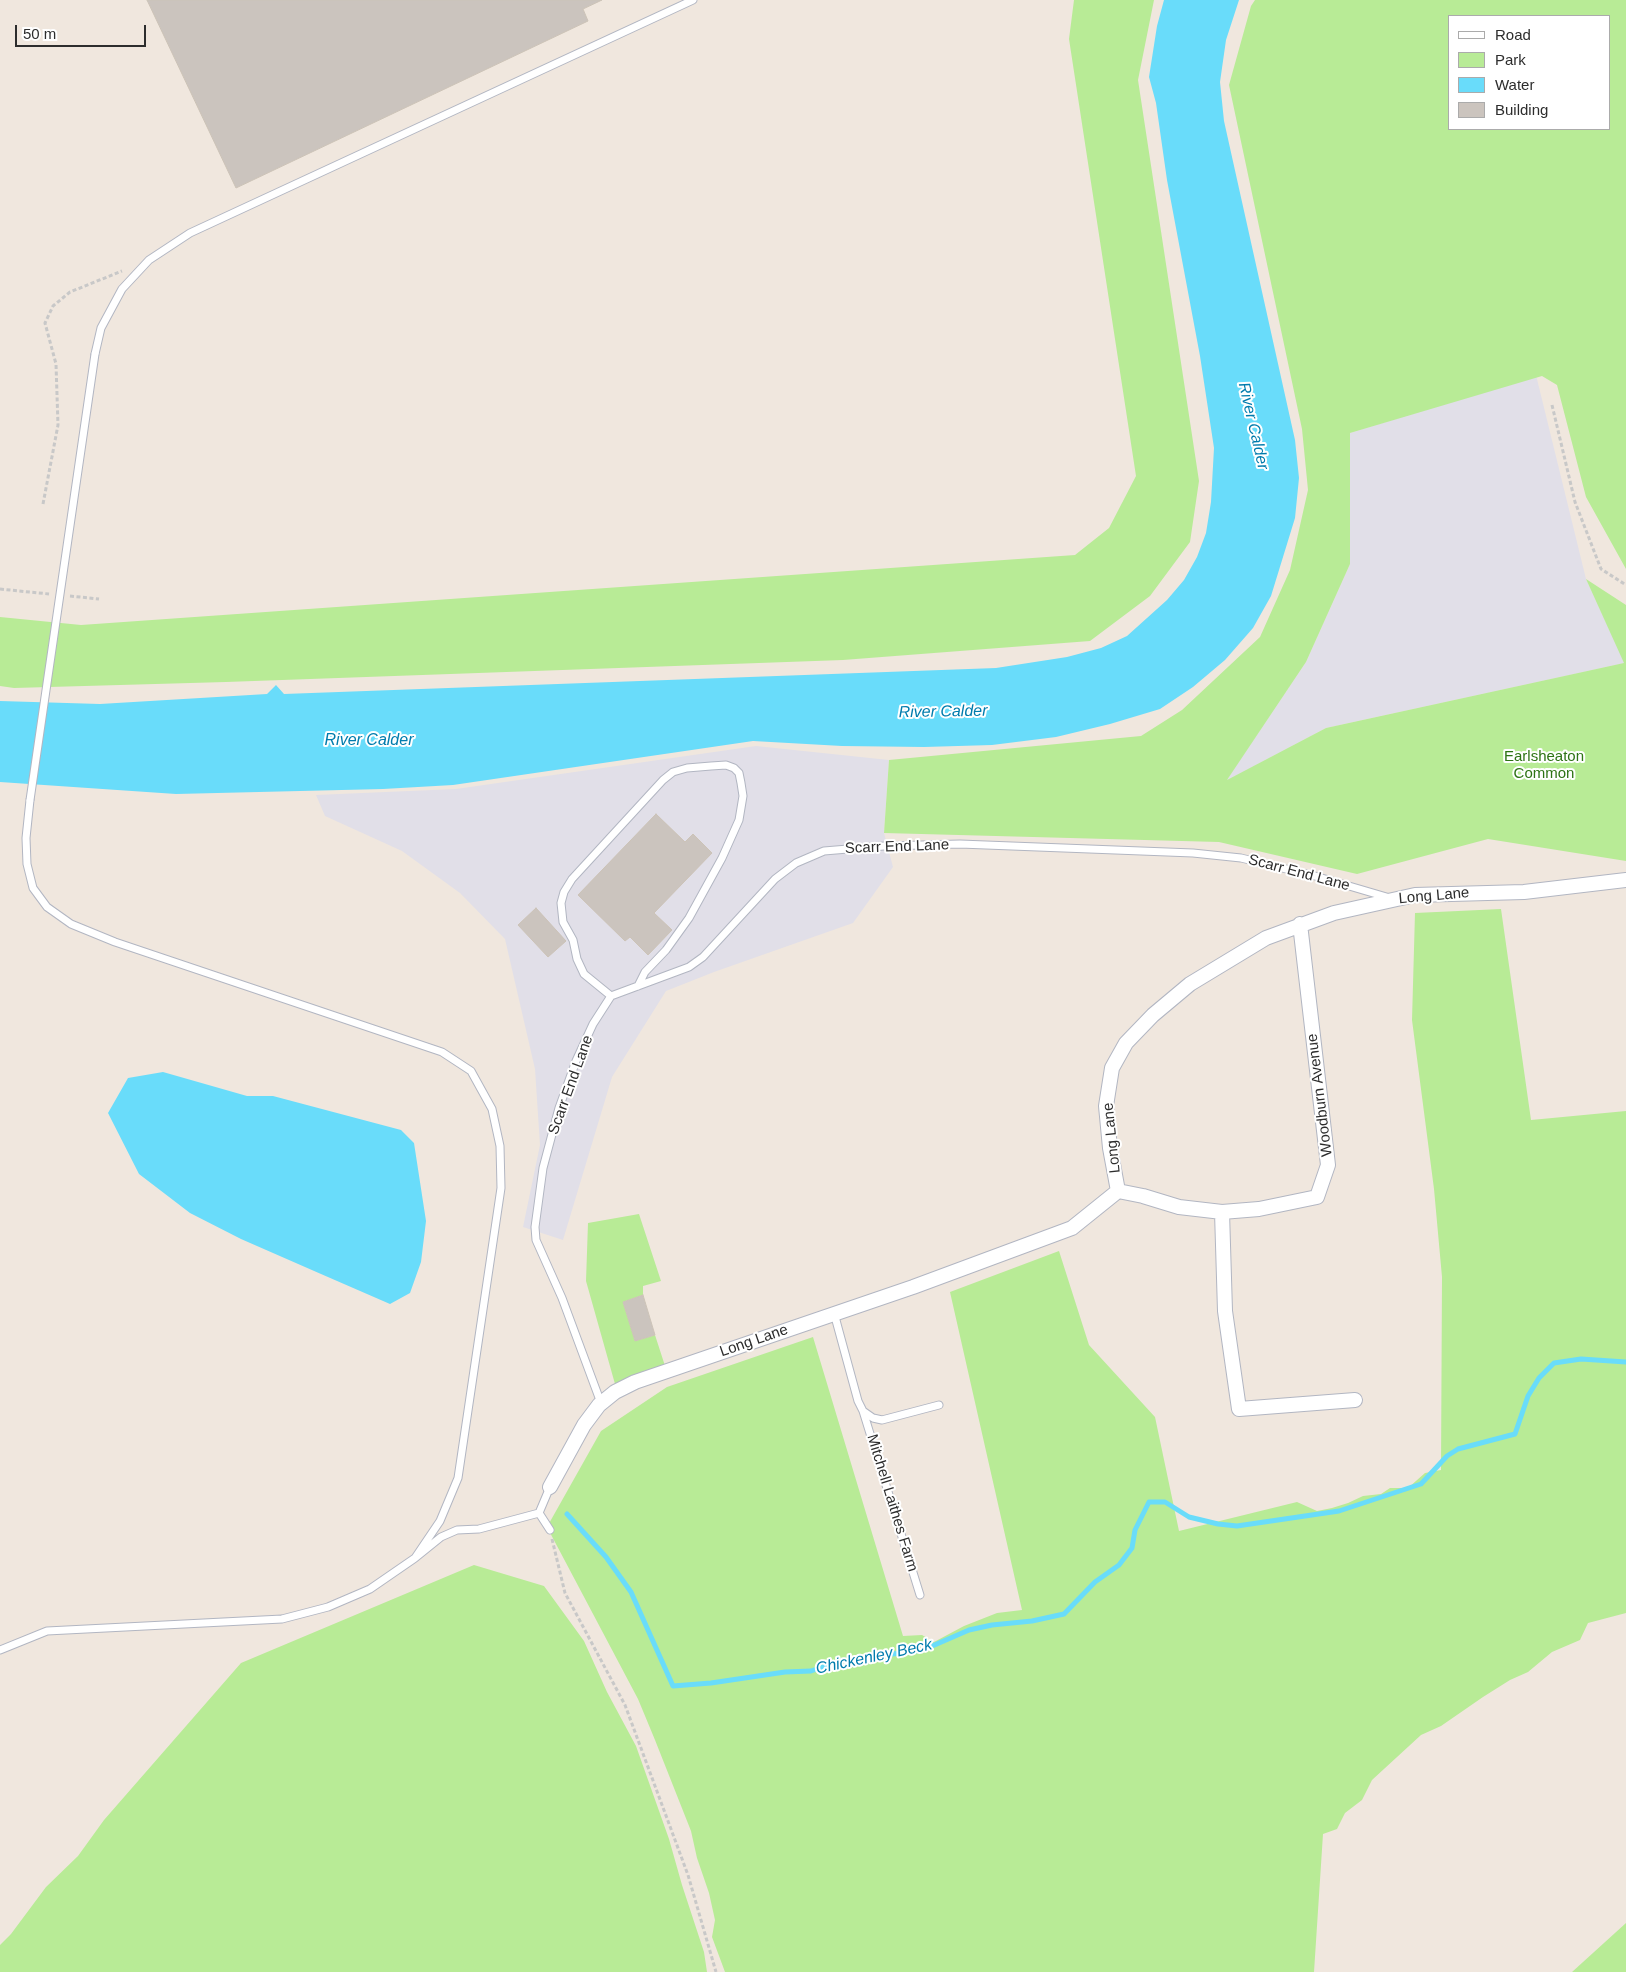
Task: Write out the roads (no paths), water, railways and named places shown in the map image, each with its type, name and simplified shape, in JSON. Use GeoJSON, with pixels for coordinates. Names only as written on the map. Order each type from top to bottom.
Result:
{"type":"FeatureCollection","features":[{"type":"Feature","properties":{"kind":"street","name":"Long Lane"},"geometry":{"type":"LineString","coordinates":[[550,1487],[584,1425],[601,1403],[615,1392],[635,1382],[913,1287],[1072,1228],[1118,1191],[1110,1148],[1106,1106],[1112,1068],[1126,1043],[1153,1015],[1190,984],[1266,938],[1334,913],[1415,894],[1524,892],[1625,884]]}},
{"type":"Feature","properties":{"kind":"street","name":"Woodburn Avenue"},"geometry":{"type":"LineString","coordinates":[[1118,1191],[1143,1196],[1179,1207],[1222,1212],[1258,1210],[1317,1197],[1328,1165],[1300,924]]}},
{"type":"Feature","properties":{"kind":"street"},"geometry":{"type":"LineString","coordinates":[[1222,1212],[1225,1311],[1239,1409],[1355,1400]]}},
{"type":"Feature","properties":{"kind":"lane"},"geometry":{"type":"LineString","coordinates":[[415,1558],[440,1521],[458,1478],[501,1188],[500,1146],[492,1109],[471,1070],[442,1052],[115,942],[71,924],[46,907],[33,888],[27,864],[26,846],[30,800],[95,354],[101,328],[122,289],[149,260],[190,233],[693,0]]}},
{"type":"Feature","properties":{"kind":"lane"},"geometry":{"type":"LineString","coordinates":[[611,996],[584,974],[573,940],[562,922],[561,903],[564,892],[572,879],[663,780],[673,772],[687,768],[726,765],[734,768],[739,773],[742,783],[743,796],[739,820],[722,858],[689,918],[666,950],[645,972],[638,986]]}},
{"type":"Feature","properties":{"kind":"lane","name":"Scarr End Lane"},"geometry":{"type":"LineString","coordinates":[[601,1403],[562,1298],[536,1240],[534,1227],[543,1168],[559,1108],[576,1061],[594,1024],[611,996],[689,967],[703,956],[775,879],[796,863],[824,851],[854,847],[960,844],[1193,853],[1241,858],[1315,876],[1392,899]]}},
{"type":"Feature","properties":{"kind":"lane","name":"Mitchell Laithes Farm"},"geometry":{"type":"LineString","coordinates":[[834,1314],[858,1401],[863,1411],[920,1595]]}},
{"type":"Feature","properties":{"kind":"lane","name":"Mitchell Laithes Farm"},"geometry":{"type":"LineString","coordinates":[[863,1411],[873,1418],[882,1420],[939,1405]]}},
{"type":"Feature","properties":{"kind":"lane","name":"Long Lane"},"geometry":{"type":"LineString","coordinates":[[539,1513],[550,1487]]}},
{"type":"Feature","properties":{"kind":"lane"},"geometry":{"type":"LineString","coordinates":[[0,1650],[47,1630],[282,1619],[328,1607],[370,1589],[415,1558],[441,1537],[457,1530],[479,1529],[539,1513],[550,1530]]}},
{"type":"Feature","properties":{"kind":"water","name":"River Calder"},"geometry":{"type":"Polygon","coordinates":[[[1164,0],[1239,0],[1226,40],[1220,82],[1224,121],[1295,440],[1299,478],[1295,518],[1271,596],[1253,628],[1225,660],[1193,687],[1160,709],[1110,724],[1056,737],[992,745],[924,747],[842,746],[753,741],[453,785],[383,789],[176,794],[0,782],[0,701],[100,704],[267,694],[276,685],[284,694],[996,668],[1067,657],[1101,648],[1127,636],[1167,600],[1184,580],[1197,557],[1206,533],[1211,502],[1214,448],[1200,356],[1167,180],[1156,103],[1149,77],[1157,26],[1164,0]]]}},
{"type":"Feature","properties":{"kind":"water"},"geometry":{"type":"Polygon","coordinates":[[[163,1072],[247,1096],[273,1096],[401,1130],[414,1143],[426,1221],[421,1262],[410,1293],[390,1304],[241,1239],[190,1213],[139,1174],[108,1113],[128,1078],[163,1072]]]}},
{"type":"Feature","properties":{"kind":"waterway","name":"Chickenley Beck"},"geometry":{"type":"LineString","coordinates":[[567,1514],[606,1557],[631,1592],[673,1686],[711,1683],[785,1672],[811,1671],[840,1661],[923,1650],[969,1630],[992,1625],[1032,1621],[1064,1614],[1095,1582],[1119,1565],[1132,1548],[1135,1530],[1149,1502],[1165,1502],[1189,1517],[1218,1524],[1237,1526],[1339,1511],[1421,1484],[1447,1456],[1458,1449],[1515,1434],[1528,1396],[1539,1378],[1554,1363],[1581,1359],[1626,1362]]}},
{"type":"Feature","properties":{"kind":"park label","name":"Earlsheaton Common"},"geometry":{"type":"Point","coordinates":[1544,766]}}]}
